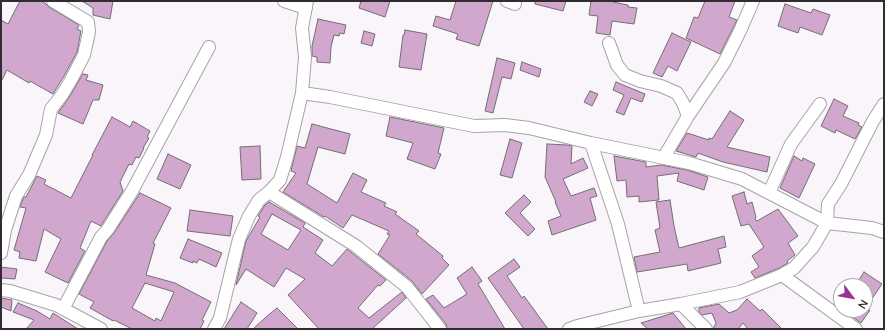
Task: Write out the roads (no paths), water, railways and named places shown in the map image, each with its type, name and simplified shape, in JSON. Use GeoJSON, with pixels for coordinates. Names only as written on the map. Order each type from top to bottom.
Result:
{"type":"FeatureCollection","features":[{"type":"Feature","properties":{"kind":"street"},"geometry":{"type":"LineString","coordinates":[[1,253],[5,230],[16,196],[29,175],[46,135],[51,109],[68,85],[84,55],[89,32],[88,22],[53,1]]}},
{"type":"Feature","properties":{"kind":"street"},"geometry":{"type":"LineString","coordinates":[[214,329],[220,318],[239,238],[249,216],[259,200],[280,180],[302,93],[305,56],[302,28],[306,4],[284,1]]}},
{"type":"Feature","properties":{"kind":"street"},"geometry":{"type":"LineString","coordinates":[[664,157],[688,116],[724,63],[753,1]]}},
{"type":"Feature","properties":{"kind":"street"},"geometry":{"type":"LineString","coordinates":[[609,43],[617,65],[625,75],[640,81],[661,86],[677,93],[688,116]]}},
{"type":"Feature","properties":{"kind":"street"},"geometry":{"type":"LineString","coordinates":[[63,309],[101,237],[108,229],[132,191],[209,47]]}},
{"type":"Feature","properties":{"kind":"street"},"geometry":{"type":"LineString","coordinates":[[302,93],[474,126],[505,125],[529,128],[591,143],[664,157],[742,179],[827,223],[872,228],[884,232]]}},
{"type":"Feature","properties":{"kind":"street"},"geometry":{"type":"LineString","coordinates":[[769,193],[791,144],[820,104]]}},
{"type":"Feature","properties":{"kind":"street"},"geometry":{"type":"LineString","coordinates":[[569,329],[639,311],[740,292],[782,275],[794,268],[813,247],[827,223],[828,204],[841,184],[873,121],[884,104]]}},
{"type":"Feature","properties":{"kind":"street"},"geometry":{"type":"LineString","coordinates":[[591,143],[618,224],[639,311]]}},
{"type":"Feature","properties":{"kind":"street"},"geometry":{"type":"LineString","coordinates":[[269,192],[356,246],[407,287],[440,329]]}},
{"type":"Feature","properties":{"kind":"street"},"geometry":{"type":"LineString","coordinates":[[782,275],[856,329]]}},
{"type":"Feature","properties":{"kind":"street"},"geometry":{"type":"LineString","coordinates":[[1,290],[10,291],[56,305],[101,329]]}},
{"type":"Feature","properties":{"kind":"street"},"geometry":{"type":"LineString","coordinates":[[681,304],[706,329]]}}]}
